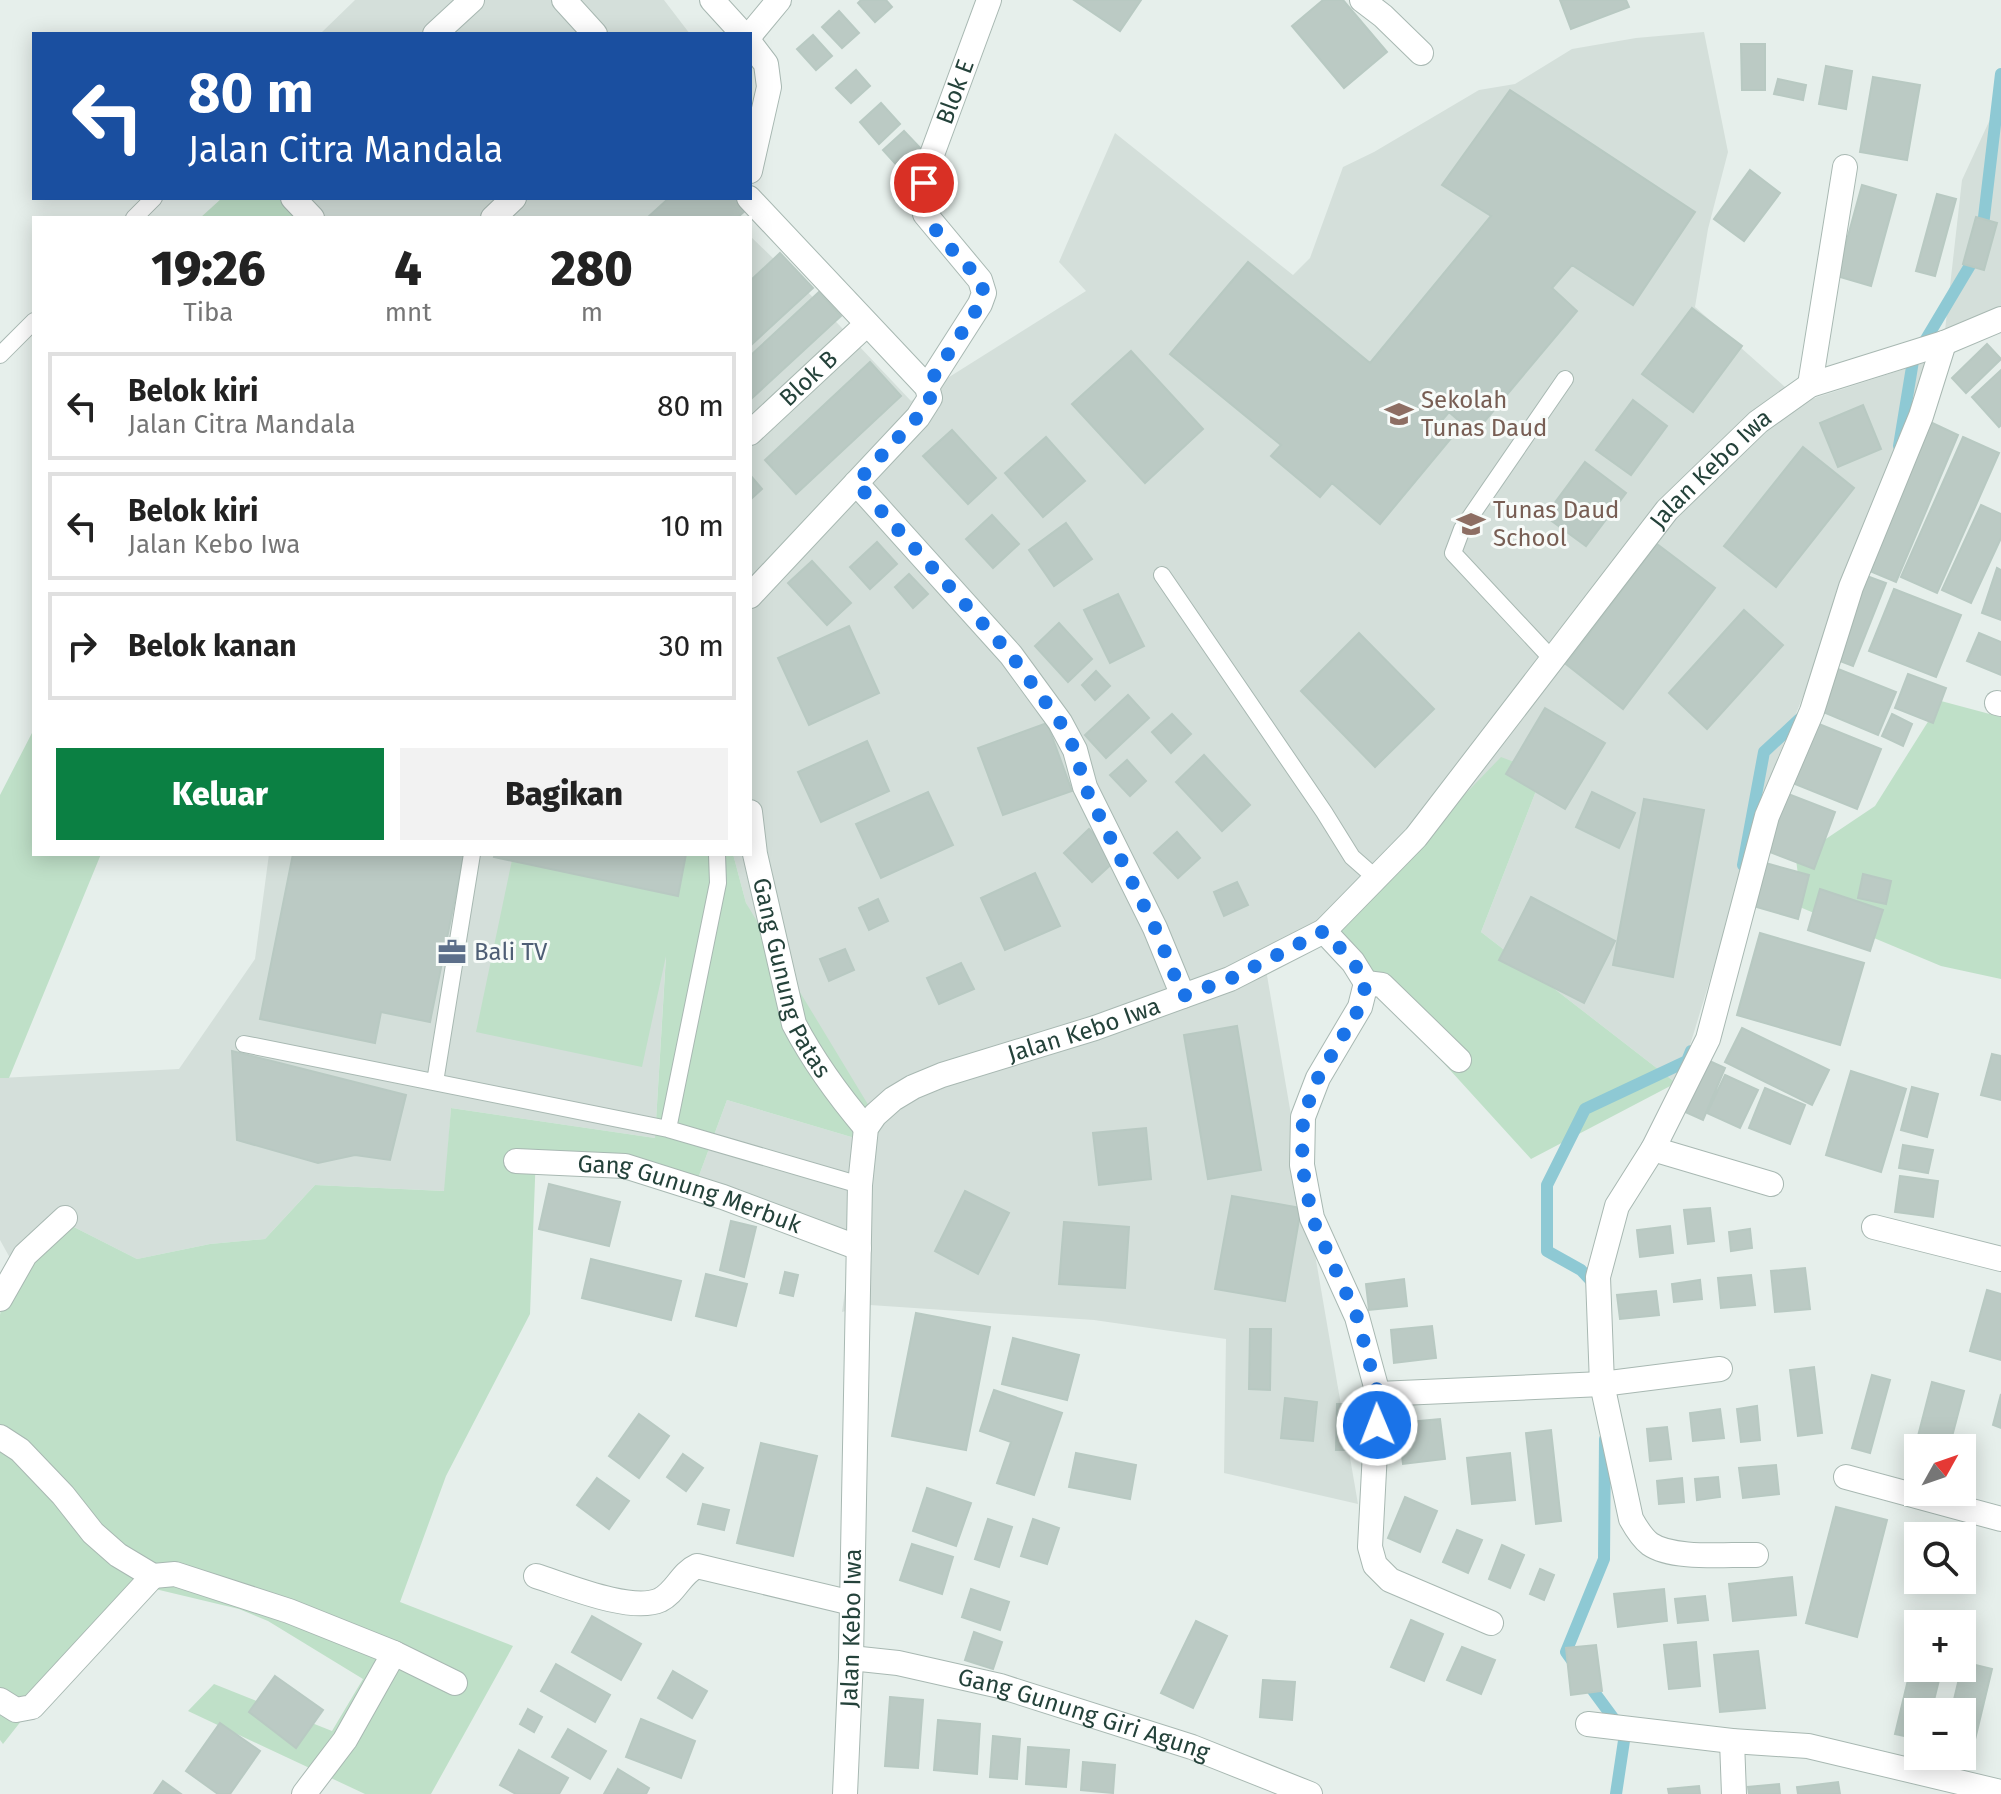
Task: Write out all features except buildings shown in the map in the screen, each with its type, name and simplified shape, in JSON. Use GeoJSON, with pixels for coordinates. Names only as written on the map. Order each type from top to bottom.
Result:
{"type":"FeatureCollection","features":[{"type":"Feature","properties":{"kind":"street"},"geometry":{"type":"LineString","coordinates":[[437,32],[472,0]]}},
{"type":"Feature","properties":{"kind":"street"},"geometry":{"type":"LineString","coordinates":[[564,0],[593,32]]}},
{"type":"Feature","properties":{"kind":"street"},"geometry":{"type":"LineString","coordinates":[[712,0],[741,32]]}},
{"type":"Feature","properties":{"kind":"street"},"geometry":{"type":"LineString","coordinates":[[752,33],[779,0]]}},
{"type":"Feature","properties":{"kind":"street","name":"Blok E"},"geometry":{"type":"LineString","coordinates":[[927,387],[984,293],[980,280],[925,214],[921,197],[927,168],[989,0]]}},
{"type":"Feature","properties":{"kind":"street"},"geometry":{"type":"LineString","coordinates":[[1362,0],[1389,8],[1421,53]]}},
{"type":"Feature","properties":{"kind":"street"},"geometry":{"type":"LineString","coordinates":[[752,46],[766,64],[769,87],[752,162]]}},
{"type":"Feature","properties":{"kind":"street"},"geometry":{"type":"LineString","coordinates":[[1810,385],[1845,167]]}},
{"type":"Feature","properties":{"kind":"street"},"geometry":{"type":"LineString","coordinates":[[295,200],[310,216]]}},
{"type":"Feature","properties":{"kind":"street"},"geometry":{"type":"LineString","coordinates":[[495,216],[512,200]]}},
{"type":"Feature","properties":{"kind":"street"},"geometry":{"type":"LineString","coordinates":[[752,594],[925,409],[930,398],[927,387],[753,211]]}},
{"type":"Feature","properties":{"kind":"street","name":"Jalan Kebo Iwa"},"geometry":{"type":"LineString","coordinates":[[845,1794],[851,1658],[860,1185],[866,1128],[875,1115],[893,1099],[923,1083],[1095,1028],[1230,979],[1324,931],[1416,837],[1686,489],[1758,422],[1810,385],[1944,343],[2001,319]]}},
{"type":"Feature","properties":{"kind":"street","name":"Blok B"},"geometry":{"type":"LineString","coordinates":[[752,431],[867,324]]}},
{"type":"Feature","properties":{"kind":"street"},"geometry":{"type":"LineString","coordinates":[[1756,1555],[1669,1553],[1651,1544],[1638,1532],[1631,1519],[1602,1384],[1598,1277],[1617,1206],[1653,1149],[1708,1039],[1767,816],[1812,711],[1851,587],[1921,416],[1944,343]]}},
{"type":"Feature","properties":{"kind":"street"},"geometry":{"type":"LineString","coordinates":[[856,483],[1011,655],[1060,722],[1075,750],[1085,787],[1155,928],[1183,996]]}},
{"type":"Feature","properties":{"kind":"street","name":"Gang Gunung Patas"},"geometry":{"type":"LineString","coordinates":[[752,829],[794,1024],[840,1097],[866,1128]]}},
{"type":"Feature","properties":{"kind":"street"},"geometry":{"type":"LineString","coordinates":[[1324,931],[1353,962],[1366,983],[1360,1007],[1318,1078],[1303,1117],[1302,1165],[1312,1218],[1357,1317],[1378,1394],[1370,1547],[1375,1565],[1390,1580],[1491,1623]]}},
{"type":"Feature","properties":{"kind":"street"},"geometry":{"type":"LineString","coordinates":[[1366,983],[1382,985],[1459,1060]]}},
{"type":"Feature","properties":{"kind":"street"},"geometry":{"type":"LineString","coordinates":[[1653,1149],[1771,1184]]}},
{"type":"Feature","properties":{"kind":"street","name":"Gang Gunung Merbuk"},"geometry":{"type":"LineString","coordinates":[[516,1161],[625,1166],[723,1197],[859,1248]]}},
{"type":"Feature","properties":{"kind":"street"},"geometry":{"type":"LineString","coordinates":[[0,1299],[25,1255],[65,1218]]}},
{"type":"Feature","properties":{"kind":"street"},"geometry":{"type":"LineString","coordinates":[[1874,1227],[2001,1259]]}},
{"type":"Feature","properties":{"kind":"street"},"geometry":{"type":"LineString","coordinates":[[1378,1394],[1602,1384],[1720,1369]]}},
{"type":"Feature","properties":{"kind":"street"},"geometry":{"type":"LineString","coordinates":[[0,1437],[20,1450],[63,1495],[93,1533],[118,1555],[153,1576],[175,1574],[289,1611],[394,1653],[455,1683]]}},
{"type":"Feature","properties":{"kind":"street"},"geometry":{"type":"LineString","coordinates":[[1846,1477],[2001,1519]]}},
{"type":"Feature","properties":{"kind":"street"},"geometry":{"type":"LineString","coordinates":[[536,1576],[619,1600],[654,1602],[670,1593],[689,1570],[697,1566],[852,1603]]}},
{"type":"Feature","properties":{"kind":"street"},"geometry":{"type":"LineString","coordinates":[[0,1700],[16,1710],[32,1707],[153,1576]]}},
{"type":"Feature","properties":{"kind":"street"},"geometry":{"type":"LineString","coordinates":[[304,1794],[345,1740],[394,1653]]}},
{"type":"Feature","properties":{"kind":"street","name":"Gang Gunung Giri Agung"},"geometry":{"type":"LineString","coordinates":[[851,1658],[898,1663],[1000,1686],[1192,1747],[1310,1794]]}},
{"type":"Feature","properties":{"kind":"street"},"geometry":{"type":"LineString","coordinates":[[1588,1724],[1732,1741],[1808,1746],[2001,1793]]}},
{"type":"Feature","properties":{"kind":"street"},"geometry":{"type":"LineString","coordinates":[[1732,1741],[1734,1794]]}},
{"type":"Feature","properties":{"kind":"lane"},"geometry":{"type":"LineString","coordinates":[[136,216],[152,200]]}},
{"type":"Feature","properties":{"kind":"lane"},"geometry":{"type":"LineString","coordinates":[[0,355],[32,323]]}},
{"type":"Feature","properties":{"kind":"lane"},"geometry":{"type":"LineString","coordinates":[[1552,659],[1453,553],[1462,529],[1565,379]]}},
{"type":"Feature","properties":{"kind":"lane"},"geometry":{"type":"LineString","coordinates":[[1162,575],[1352,857],[1377,879]]}},
{"type":"Feature","properties":{"kind":"lane"},"geometry":{"type":"LineString","coordinates":[[435,1082],[472,856]]}},
{"type":"Feature","properties":{"kind":"lane"},"geometry":{"type":"LineString","coordinates":[[668,1129],[718,883],[717,856]]}},
{"type":"Feature","properties":{"kind":"lane"},"geometry":{"type":"LineString","coordinates":[[244,1044],[668,1129],[860,1185]]}},
{"type":"Feature","properties":{"kind":"shaded area"},"geometry":{"type":"Polygon","coordinates":[[[355,0],[664,0],[688,32],[322,32],[355,0]]]}},
{"type":"Feature","properties":{"kind":"shaded area"},"geometry":{"type":"Polygon","coordinates":[[[1704,32],[1728,152],[1708,229],[1695,307],[1802,402],[1942,357],[1777,760],[1676,1083],[1481,932],[1543,773],[1328,936],[1264,958],[1358,1504],[1224,1473],[1226,1339],[1094,1320],[870,1305],[842,1312],[851,1249],[693,1192],[727,1100],[858,1139],[746,903],[734,856],[752,856],[752,238],[911,401],[1086,291],[1059,262],[1115,133],[1293,275],[1310,258],[1343,167],[1479,90],[1515,84],[1572,49],[1636,38],[1704,32]]]}},
{"type":"Feature","properties":{"kind":"shaded area"},"geometry":{"type":"Polygon","coordinates":[[[2001,88],[2001,320],[1942,357],[1962,180],[2001,88]]]}},
{"type":"Feature","properties":{"kind":"shaded area"},"geometry":{"type":"Polygon","coordinates":[[[304,200],[738,200],[737,216],[316,216],[304,200]]]}},
{"type":"Feature","properties":{"kind":"shaded area"},"geometry":{"type":"Polygon","coordinates":[[[269,856],[672,856],[655,1138],[451,1108],[445,1191],[315,1185],[265,1239],[210,1244],[137,1259],[64,1222],[10,1258],[0,1240],[0,1078],[179,1069],[255,959],[269,856]]]}},
{"type":"Feature","properties":{"kind":"green space"},"geometry":{"type":"Polygon","coordinates":[[[220,200],[304,200],[316,216],[202,216],[220,200]]]}},
{"type":"Feature","properties":{"kind":"green space"},"geometry":{"type":"Polygon","coordinates":[[[1941,701],[2001,717],[2001,979],[1941,966],[1802,908],[1796,859],[1875,806],[1941,701]]]}},
{"type":"Feature","properties":{"kind":"green space"},"geometry":{"type":"Polygon","coordinates":[[[32,733],[32,856],[100,856],[9,1078],[0,1078],[0,795],[32,733]]]}},
{"type":"Feature","properties":{"kind":"green space"},"geometry":{"type":"Polygon","coordinates":[[[1501,757],[1543,773],[1481,932],[1676,1083],[1531,1159],[1328,936],[1501,757]]]}},
{"type":"Feature","properties":{"kind":"green space"},"geometry":{"type":"Polygon","coordinates":[[[734,856],[746,903],[881,1126],[858,1139],[727,1100],[693,1192],[536,1153],[530,1314],[446,1476],[400,1602],[513,1646],[431,1794],[365,1794],[188,1711],[214,1684],[332,1731],[363,1679],[268,1621],[239,1609],[130,1583],[3,1744],[0,1740],[0,1315],[10,1258],[64,1222],[137,1259],[210,1244],[265,1239],[315,1185],[444,1191],[451,1108],[655,1138],[666,956],[642,1067],[476,1032],[512,860],[734,856]]]}},
{"type":"Feature","properties":{"kind":"waterway"},"geometry":{"type":"LineString","coordinates":[[1982,234],[2001,74]]}},
{"type":"Feature","properties":{"kind":"waterway"},"geometry":{"type":"LineString","coordinates":[[1899,446],[1913,361],[1978,252]]}},
{"type":"Feature","properties":{"kind":"waterway"},"geometry":{"type":"LineString","coordinates":[[1743,865],[1764,752],[1804,715]]}},
{"type":"Feature","properties":{"kind":"waterway"},"geometry":{"type":"LineString","coordinates":[[1595,1285],[1581,1270],[1547,1251],[1547,1185],[1585,1109],[1687,1061],[1691,1051]]}},
{"type":"Feature","properties":{"kind":"waterway"},"geometry":{"type":"LineString","coordinates":[[1576,1666],[1566,1652],[1604,1559],[1605,1439]]}},
{"type":"Feature","properties":{"kind":"waterway"},"geometry":{"type":"LineString","coordinates":[[1586,1681],[1625,1734],[1616,1794]]}},
{"type":"Feature","properties":{"kind":"place","name":"Sekolah Tunas Daud"},"geometry":{"type":"Point","coordinates":[1399,414]}},
{"type":"Feature","properties":{"kind":"place","name":"Tunas Daud School"},"geometry":{"type":"Point","coordinates":[1471,524]}},
{"type":"Feature","properties":{"kind":"place","name":"Bali TV"},"geometry":{"type":"Point","coordinates":[452,952]}},
{"type":"Feature","properties":{"kind":"route"},"geometry":{"type":"LineString","coordinates":[[924,183],[921,197],[925,214],[980,280],[984,293],[927,387],[930,398],[925,409],[856,483],[1011,655],[1060,722],[1075,750],[1085,787],[1155,928],[1183,996],[1230,979],[1324,931],[1353,962],[1366,983],[1360,1007],[1318,1078],[1303,1117],[1302,1165],[1312,1218],[1357,1317],[1378,1394],[1377,1425]]}}]}
